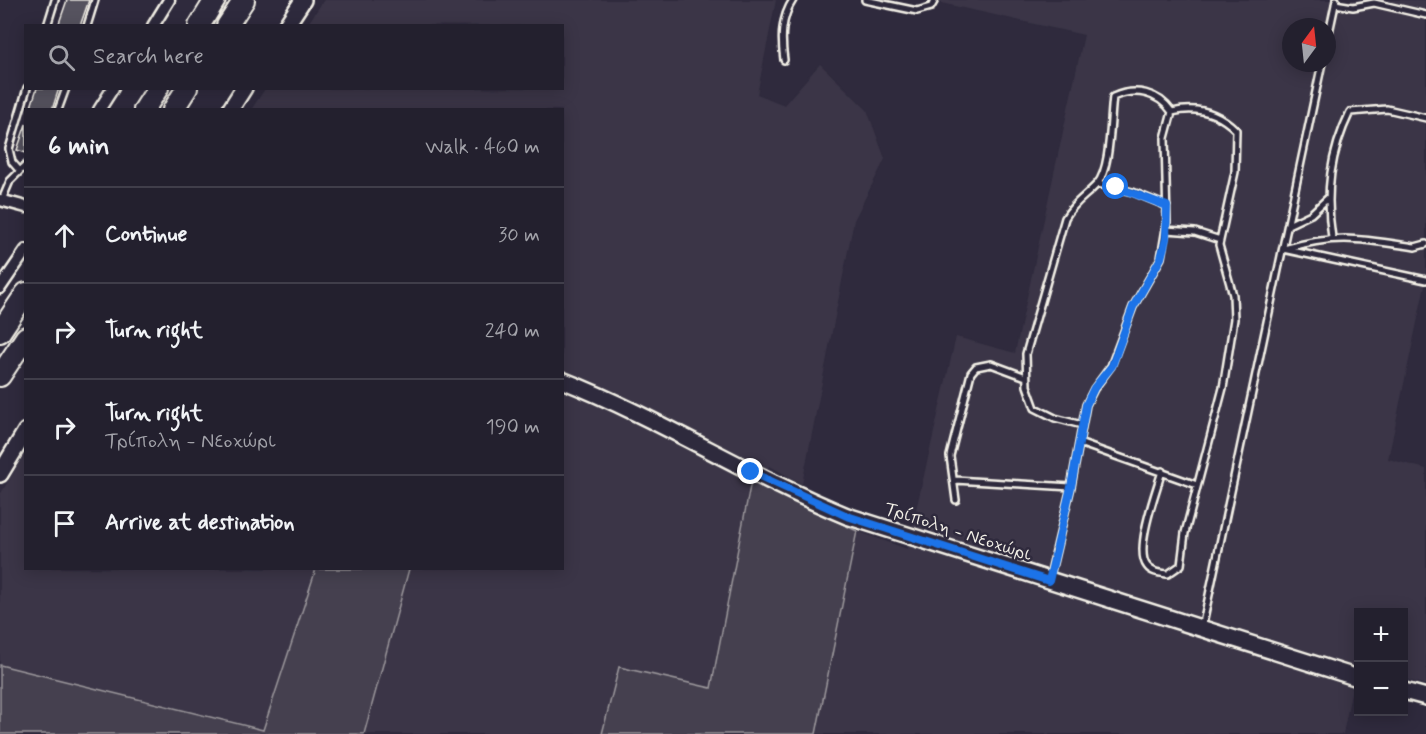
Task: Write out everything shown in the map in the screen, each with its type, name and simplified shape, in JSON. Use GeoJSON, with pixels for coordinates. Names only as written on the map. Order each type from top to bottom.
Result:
{"type":"FeatureCollection","features":[{"type":"Feature","properties":{"kind":"highway"},"geometry":{"type":"LineString","coordinates":[[200,24],[215,0]]}},
{"type":"Feature","properties":{"kind":"highway"},"geometry":{"type":"LineString","coordinates":[[228,24],[244,0]]}},
{"type":"Feature","properties":{"kind":"highway"},"geometry":{"type":"LineString","coordinates":[[145,108],[157,90]]}},
{"type":"Feature","properties":{"kind":"highway"},"geometry":{"type":"LineString","coordinates":[[174,108],[186,90]]}},
{"type":"Feature","properties":{"kind":"highway"},"geometry":{"type":"LineString","coordinates":[[0,332],[24,296]]}},
{"type":"Feature","properties":{"kind":"highway"},"geometry":{"type":"LineString","coordinates":[[0,376],[24,340]]}},
{"type":"Feature","properties":{"kind":"main road"},"geometry":{"type":"LineString","coordinates":[[287,24],[303,0]]}},
{"type":"Feature","properties":{"kind":"main road"},"geometry":{"type":"LineString","coordinates":[[231,108],[243,90]]}},
{"type":"Feature","properties":{"kind":"main road","name":"Τρίπολη - Νεοχώρι"},"geometry":{"type":"LineString","coordinates":[[564,381],[636,411],[787,490],[847,516],[1354,676]]}},
{"type":"Feature","properties":{"kind":"main road"},"geometry":{"type":"LineString","coordinates":[[0,474],[24,434]]}},
{"type":"Feature","properties":{"kind":"main road"},"geometry":{"type":"LineString","coordinates":[[1408,692],[1426,697]]}},
{"type":"Feature","properties":{"kind":"street"},"geometry":{"type":"LineString","coordinates":[[154,24],[170,0]]}},
{"type":"Feature","properties":{"kind":"street"},"geometry":{"type":"LineString","coordinates":[[100,108],[112,90]]}},
{"type":"Feature","properties":{"kind":"street"},"geometry":{"type":"LineString","coordinates":[[1,200],[24,206]]}},
{"type":"Feature","properties":{"kind":"street"},"geometry":{"type":"LineString","coordinates":[[0,288],[24,253]]}},
{"type":"Feature","properties":{"kind":"lane"},"geometry":{"type":"LineString","coordinates":[[48,24],[55,0]]}},
{"type":"Feature","properties":{"kind":"lane"},"geometry":{"type":"LineString","coordinates":[[88,24],[95,0]]}},
{"type":"Feature","properties":{"kind":"lane"},"geometry":{"type":"LineString","coordinates":[[784,60],[782,42],[784,19],[793,0]]}},
{"type":"Feature","properties":{"kind":"lane"},"geometry":{"type":"LineString","coordinates":[[865,0],[917,12],[931,7],[935,0]]}},
{"type":"Feature","properties":{"kind":"lane"},"geometry":{"type":"LineString","coordinates":[[1332,18],[1335,2],[1353,7],[1374,3],[1426,15]]}},
{"type":"Feature","properties":{"kind":"lane"},"geometry":{"type":"LineString","coordinates":[[1202,630],[1320,72]]}},
{"type":"Feature","properties":{"kind":"lane"},"geometry":{"type":"LineString","coordinates":[[19,170],[12,162],[9,149],[26,90]]}},
{"type":"Feature","properties":{"kind":"lane"},"geometry":{"type":"LineString","coordinates":[[59,108],[65,90]]}},
{"type":"Feature","properties":{"kind":"lane"},"geometry":{"type":"LineString","coordinates":[[1082,425],[1054,418],[1035,408],[1026,377],[1026,354],[1065,218],[1076,201],[1098,184],[1107,154],[1113,97],[1128,92],[1144,92],[1157,98],[1172,112]]}},
{"type":"Feature","properties":{"kind":"lane"},"geometry":{"type":"LineString","coordinates":[[1162,471],[1141,549],[1146,566],[1154,572],[1168,574],[1181,565],[1185,533],[1223,388],[1234,319],[1233,296],[1224,266],[1220,240],[1235,172],[1236,130],[1224,119],[1209,112],[1191,109],[1172,112]]}},
{"type":"Feature","properties":{"kind":"lane"},"geometry":{"type":"LineString","coordinates":[[1332,238],[1328,198],[1334,155],[1350,112],[1387,109],[1426,118]]}},
{"type":"Feature","properties":{"kind":"lane"},"geometry":{"type":"LineString","coordinates":[[1049,581],[1071,487],[1086,405],[1094,388],[1112,366],[1133,307],[1161,258],[1167,206],[1166,138],[1172,112]]}},
{"type":"Feature","properties":{"kind":"lane"},"geometry":{"type":"LineString","coordinates":[[1,200],[10,181],[24,166]]}},
{"type":"Feature","properties":{"kind":"lane"},"geometry":{"type":"LineString","coordinates":[[1098,184],[1133,192],[1167,206]]}},
{"type":"Feature","properties":{"kind":"lane"},"geometry":{"type":"LineString","coordinates":[[1288,225],[1311,214],[1328,198]]}},
{"type":"Feature","properties":{"kind":"lane"},"geometry":{"type":"LineString","coordinates":[[1166,230],[1195,232],[1220,240]]}},
{"type":"Feature","properties":{"kind":"lane"},"geometry":{"type":"LineString","coordinates":[[1283,249],[1316,239],[1332,238],[1415,247],[1426,244]]}},
{"type":"Feature","properties":{"kind":"lane"},"geometry":{"type":"LineString","coordinates":[[1283,249],[1426,280]]}},
{"type":"Feature","properties":{"kind":"lane"},"geometry":{"type":"LineString","coordinates":[[956,500],[950,456],[971,373],[976,367],[991,364],[1026,377]]}},
{"type":"Feature","properties":{"kind":"lane"},"geometry":{"type":"LineString","coordinates":[[1079,443],[1197,485]]}},
{"type":"Feature","properties":{"kind":"lane"},"geometry":{"type":"LineString","coordinates":[[955,480],[1071,487]]}},
{"type":"Feature","properties":{"kind":"shaded area"},"geometry":{"type":"Polygon","coordinates":[[[324,0],[776,0],[757,94],[784,105],[820,64],[867,110],[885,159],[854,220],[802,484],[770,466],[751,481],[711,688],[619,667],[602,734],[364,734],[409,570],[564,570],[564,108],[252,108],[264,90],[564,90],[564,24],[308,24],[324,0]]]}},
{"type":"Feature","properties":{"kind":"shaded area"},"geometry":{"type":"Polygon","coordinates":[[[928,0],[1426,0],[1426,280],[1388,459],[1426,469],[1426,685],[1408,680],[1408,608],[1354,608],[1354,677],[1343,734],[816,734],[857,531],[907,549],[956,337],[1015,353],[1084,35],[928,0]]]}},
{"type":"Feature","properties":{"kind":"shaded area"},"geometry":{"type":"Polygon","coordinates":[[[24,455],[24,570],[316,570],[263,730],[0,665],[0,495],[24,455]]]}},
{"type":"Feature","properties":{"kind":"shaded area"},"geometry":{"type":"Polygon","coordinates":[[[751,481],[857,531],[816,734],[602,734],[619,667],[711,688],[751,481]]]}},
{"type":"Feature","properties":{"kind":"shaded area"},"geometry":{"type":"Polygon","coordinates":[[[316,570],[409,570],[364,734],[0,734],[0,665],[263,730],[316,570]]]}},
{"type":"Feature","properties":{"kind":"building"},"geometry":{"type":"Polygon","coordinates":[[[67,0],[89,0],[81,24],[59,24],[67,0]]]}},
{"type":"Feature","properties":{"kind":"building"},"geometry":{"type":"Polygon","coordinates":[[[36,90],[58,90],[53,108],[31,108],[36,90]]]}},
{"type":"Feature","properties":{"kind":"building"},"geometry":{"type":"Polygon","coordinates":[[[24,130],[24,152],[17,150],[24,130]]]}},
{"type":"Feature","properties":{"kind":"route"},"geometry":{"type":"LineString","coordinates":[[751,472],[847,516],[1049,581],[1071,487],[1086,405],[1094,388],[1112,366],[1133,307],[1155,274],[1166,239],[1167,206],[1116,187]]}}]}
